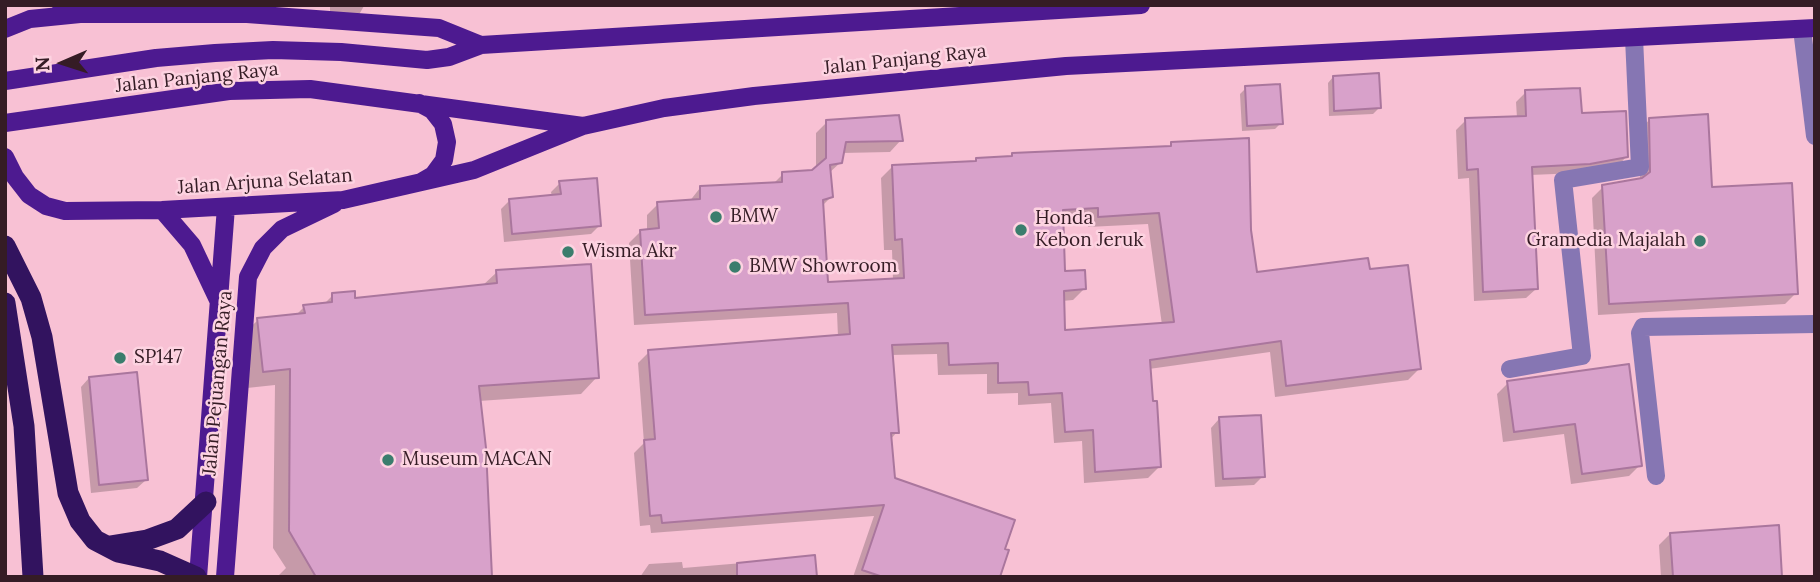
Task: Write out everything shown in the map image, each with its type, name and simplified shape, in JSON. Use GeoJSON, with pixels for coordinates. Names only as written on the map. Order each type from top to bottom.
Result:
{"type":"FeatureCollection","features":[{"type":"Feature","properties":{"kind":"highway"},"geometry":{"type":"LineString","coordinates":[[5,246],[31,298],[43,337],[71,500],[85,528],[104,545],[127,554],[160,561],[197,577]]}},
{"type":"Feature","properties":{"kind":"highway"},"geometry":{"type":"LineString","coordinates":[[5,303],[24,425],[33,577]]}},
{"type":"Feature","properties":{"kind":"highway"},"geometry":{"type":"LineString","coordinates":[[104,545],[131,543],[164,534],[191,519],[206,502]]}},
{"type":"Feature","properties":{"kind":"main road"},"geometry":{"type":"LineString","coordinates":[[61,5],[83,14]]}},
{"type":"Feature","properties":{"kind":"main road","name":"Jalan Panjang Raya"},"geometry":{"type":"LineString","coordinates":[[5,80],[156,58],[273,50],[341,52],[427,60],[449,57],[481,45],[917,12],[1141,5]]}},
{"type":"Feature","properties":{"kind":"main road"},"geometry":{"type":"LineString","coordinates":[[5,29],[30,19],[83,14],[334,14],[439,28],[481,45]]}},
{"type":"Feature","properties":{"kind":"main road","name":"Jalan Panjang Raya"},"geometry":{"type":"LineString","coordinates":[[5,123],[229,91],[310,89],[416,101],[583,126],[664,108],[743,97],[1066,66],[1808,28]]}},
{"type":"Feature","properties":{"kind":"main road"},"geometry":{"type":"LineString","coordinates":[[416,101],[432,110],[443,124],[447,142],[443,160],[433,175],[418,184]]}},
{"type":"Feature","properties":{"kind":"main road","name":"Jalan Arjuna Selatan"},"geometry":{"type":"LineString","coordinates":[[5,157],[15,177],[29,195],[46,206],[65,211],[226,207],[343,200],[418,184],[474,170],[583,126]]}},
{"type":"Feature","properties":{"kind":"main road","name":"Jalan Pejuangan Raya"},"geometry":{"type":"LineString","coordinates":[[225,577],[248,276],[262,248],[282,229],[343,200]]}},
{"type":"Feature","properties":{"kind":"main road","name":"Jalan Pejuangan Raya"},"geometry":{"type":"LineString","coordinates":[[197,577],[206,502],[226,207]]}},
{"type":"Feature","properties":{"kind":"main road"},"geometry":{"type":"LineString","coordinates":[[162,210],[192,245],[219,304]]}},
{"type":"Feature","properties":{"kind":"street"},"geometry":{"type":"LineString","coordinates":[[1808,28],[1815,136]]}},
{"type":"Feature","properties":{"kind":"street"},"geometry":{"type":"LineString","coordinates":[[1510,369],[1582,356],[1563,180],[1640,167],[1642,163],[1634,38]]}},
{"type":"Feature","properties":{"kind":"street"},"geometry":{"type":"LineString","coordinates":[[1656,477],[1640,332],[1643,327],[1815,324]]}},
{"type":"Feature","properties":{"kind":"building"},"geometry":{"type":"Polygon","coordinates":[[[1379,73],[1381,108],[1334,111],[1333,76],[1379,73]]]}},
{"type":"Feature","properties":{"kind":"building"},"geometry":{"type":"Polygon","coordinates":[[[1280,84],[1283,124],[1247,126],[1245,86],[1280,84]]]}},
{"type":"Feature","properties":{"kind":"building"},"geometry":{"type":"Polygon","coordinates":[[[1580,88],[1582,113],[1626,111],[1628,157],[1590,164],[1532,167],[1538,289],[1483,292],[1478,169],[1467,170],[1465,118],[1526,116],[1525,90],[1580,88]]]}},
{"type":"Feature","properties":{"kind":"building","name":"Gramedia Majalah"},"geometry":{"type":"Polygon","coordinates":[[[1708,114],[1712,187],[1792,183],[1798,294],[1609,304],[1602,185],[1642,178],[1650,172],[1649,118],[1708,114]]]}},
{"type":"Feature","properties":{"kind":"building"},"geometry":{"type":"Polygon","coordinates":[[[899,115],[903,141],[846,142],[842,163],[830,165],[833,197],[823,200],[828,282],[904,278],[902,239],[895,240],[892,165],[976,161],[976,158],[1012,156],[1012,153],[1171,146],[1171,142],[1249,138],[1251,230],[1257,272],[1368,258],[1370,269],[1408,265],[1421,369],[1286,386],[1281,341],[1150,360],[1153,401],[1157,401],[1161,467],[1095,472],[1093,430],[1065,432],[1062,393],[1029,395],[1028,382],[998,383],[998,363],[949,365],[948,343],[892,345],[899,433],[891,433],[895,478],[1015,520],[1005,549],[1009,550],[1000,577],[883,577],[862,570],[884,505],[662,523],[661,515],[650,516],[644,440],[655,439],[648,350],[850,334],[848,303],[645,315],[640,230],[659,228],[657,202],[700,199],[700,186],[782,182],[782,172],[812,170],[826,158],[826,120],[899,115]],[[1098,208],[1063,210],[1065,271],[1085,270],[1086,289],[1064,291],[1065,330],[1174,322],[1159,213],[1098,217],[1098,208]]]}},
{"type":"Feature","properties":{"kind":"building"},"geometry":{"type":"Polygon","coordinates":[[[597,178],[601,226],[512,234],[509,199],[561,194],[559,181],[597,178]]]}},
{"type":"Feature","properties":{"kind":"building"},"geometry":{"type":"Polygon","coordinates":[[[591,264],[599,378],[479,386],[486,448],[492,577],[316,577],[289,531],[290,369],[263,372],[257,318],[305,313],[303,305],[332,302],[332,293],[355,291],[355,298],[497,283],[496,270],[591,264]]]}},
{"type":"Feature","properties":{"kind":"building"},"geometry":{"type":"Polygon","coordinates":[[[1629,364],[1642,466],[1582,474],[1575,424],[1514,432],[1507,381],[1629,364]]]}},
{"type":"Feature","properties":{"kind":"building"},"geometry":{"type":"Polygon","coordinates":[[[137,372],[148,480],[99,485],[89,377],[137,372]]]}},
{"type":"Feature","properties":{"kind":"building"},"geometry":{"type":"Polygon","coordinates":[[[1261,415],[1265,477],[1223,479],[1219,417],[1261,415]]]}},
{"type":"Feature","properties":{"kind":"building"},"geometry":{"type":"Polygon","coordinates":[[[1779,525],[1782,577],[1673,577],[1670,533],[1779,525]]]}},
{"type":"Feature","properties":{"kind":"building"},"geometry":{"type":"Polygon","coordinates":[[[815,555],[817,577],[737,577],[737,563],[815,555]]]}},
{"type":"Feature","properties":{"kind":"place","name":"BMW"},"geometry":{"type":"Point","coordinates":[716,217]}},
{"type":"Feature","properties":{"kind":"place","name":"Honda Kebon Jeruk"},"geometry":{"type":"Point","coordinates":[1021,230]}},
{"type":"Feature","properties":{"kind":"place","name":"Gramedia Majalah"},"geometry":{"type":"Point","coordinates":[1700,241]}},
{"type":"Feature","properties":{"kind":"place","name":"Wisma Akr"},"geometry":{"type":"Point","coordinates":[568,252]}},
{"type":"Feature","properties":{"kind":"place","name":"BMW Showroom"},"geometry":{"type":"Point","coordinates":[735,267]}},
{"type":"Feature","properties":{"kind":"place","name":"SP147"},"geometry":{"type":"Point","coordinates":[120,358]}},
{"type":"Feature","properties":{"kind":"place","name":"Museum MACAN"},"geometry":{"type":"Point","coordinates":[388,460]}}]}
